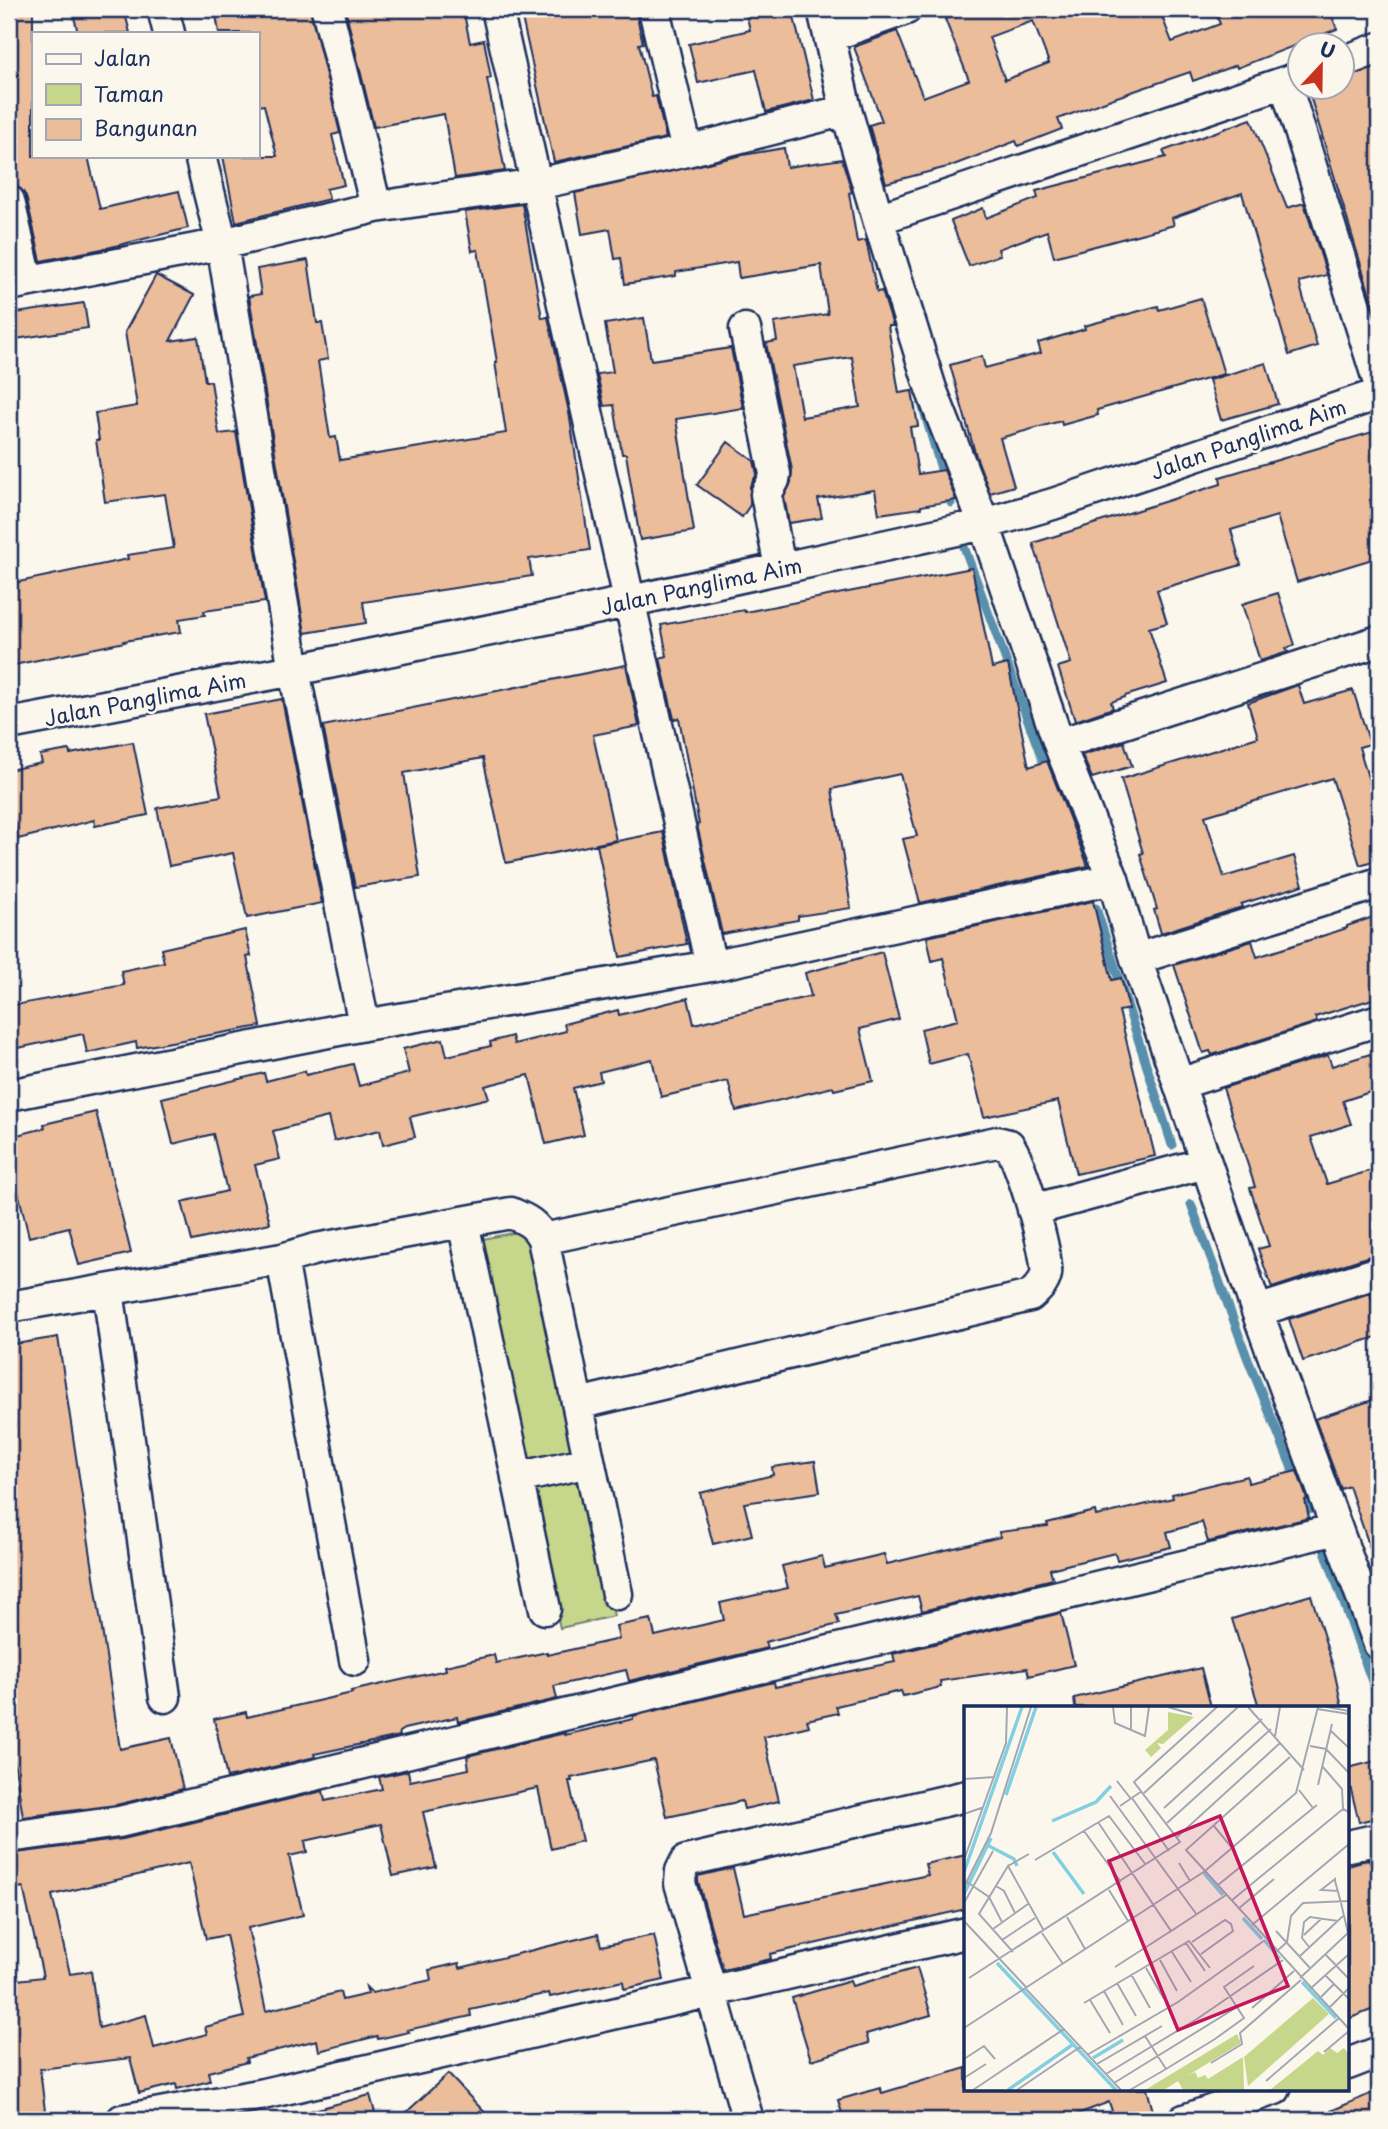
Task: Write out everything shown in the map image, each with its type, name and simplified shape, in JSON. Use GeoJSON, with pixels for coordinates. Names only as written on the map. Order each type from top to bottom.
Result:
{"type":"FeatureCollection","features":[{"type":"Feature","properties":{"kind":"street"},"geometry":{"type":"LineString","coordinates":[[163,9],[169,32]]}},
{"type":"Feature","properties":{"kind":"street"},"geometry":{"type":"LineString","coordinates":[[327,9],[376,207]]}},
{"type":"Feature","properties":{"kind":"street"},"geometry":{"type":"LineString","coordinates":[[497,9],[711,966]]}},
{"type":"Feature","properties":{"kind":"street"},"geometry":{"type":"LineString","coordinates":[[654,9],[687,151]]}},
{"type":"Feature","properties":{"kind":"street"},"geometry":{"type":"LineString","coordinates":[[906,9],[826,23],[846,110],[932,389],[984,524],[1059,744],[1113,879],[1136,959],[1205,1163],[1379,1644]]}},
{"type":"Feature","properties":{"kind":"street"},"geometry":{"type":"LineString","coordinates":[[1356,57],[1379,48]]}},
{"type":"Feature","properties":{"kind":"street"},"geometry":{"type":"LineString","coordinates":[[878,219],[1286,82]]}},
{"type":"Feature","properties":{"kind":"street"},"geometry":{"type":"LineString","coordinates":[[1299,102],[1379,383]]}},
{"type":"Feature","properties":{"kind":"street"},"geometry":{"type":"LineString","coordinates":[[9,201],[18,283],[222,244],[376,207],[537,184],[687,151],[846,110]]}},
{"type":"Feature","properties":{"kind":"street"},"geometry":{"type":"LineString","coordinates":[[200,158],[222,244],[294,670],[364,1025]]}},
{"type":"Feature","properties":{"kind":"street"},"geometry":{"type":"LineString","coordinates":[[746,329],[775,474],[766,494],[779,568]]}},
{"type":"Feature","properties":{"kind":"street","name":"Jalan Panglima Aim"},"geometry":{"type":"LineString","coordinates":[[9,724],[294,670],[628,602],[984,524],[1053,504],[1379,394]]}},
{"type":"Feature","properties":{"kind":"street"},"geometry":{"type":"LineString","coordinates":[[1059,744],[1379,641]]}},
{"type":"Feature","properties":{"kind":"street"},"geometry":{"type":"LineString","coordinates":[[9,1095],[364,1025],[711,966],[1113,879]]}},
{"type":"Feature","properties":{"kind":"street"},"geometry":{"type":"LineString","coordinates":[[1136,959],[1379,883]]}},
{"type":"Feature","properties":{"kind":"street"},"geometry":{"type":"LineString","coordinates":[[1179,1084],[1379,1020]]}},
{"type":"Feature","properties":{"kind":"street"},"geometry":{"type":"LineString","coordinates":[[543,1239],[997,1142],[1009,1145],[1017,1156],[1034,1210],[1046,1273],[1042,1285],[1031,1296],[578,1404]]}},
{"type":"Feature","properties":{"kind":"street"},"geometry":{"type":"LineString","coordinates":[[1034,1210],[1205,1163]]}},
{"type":"Feature","properties":{"kind":"street"},"geometry":{"type":"LineString","coordinates":[[9,1307],[282,1259],[316,1249],[511,1213],[530,1221],[537,1227],[543,1239],[617,1594]]}},
{"type":"Feature","properties":{"kind":"street"},"geometry":{"type":"LineString","coordinates":[[463,1222],[545,1609]]}},
{"type":"Feature","properties":{"kind":"street"},"geometry":{"type":"LineString","coordinates":[[282,1259],[355,1661]]}},
{"type":"Feature","properties":{"kind":"street"},"geometry":{"type":"LineString","coordinates":[[1257,1311],[1379,1272]]}},
{"type":"Feature","properties":{"kind":"street"},"geometry":{"type":"LineString","coordinates":[[108,1290],[165,1697]]}},
{"type":"Feature","properties":{"kind":"street"},"geometry":{"type":"LineString","coordinates":[[516,1478],[589,1462]]}},
{"type":"Feature","properties":{"kind":"street"},"geometry":{"type":"LineString","coordinates":[[9,1838],[119,1822],[1337,1529]]}},
{"type":"Feature","properties":{"kind":"street"},"geometry":{"type":"LineString","coordinates":[[748,2120],[680,1883],[685,1861],[964,1796]]}},
{"type":"Feature","properties":{"kind":"street"},"geometry":{"type":"LineString","coordinates":[[1350,1846],[1379,1839]]}},
{"type":"Feature","properties":{"kind":"street"},"geometry":{"type":"LineString","coordinates":[[122,2120],[259,2095],[964,1933]]}},
{"type":"Feature","properties":{"kind":"street"},"geometry":{"type":"LineString","coordinates":[[1350,2063],[1379,2052]]}},
{"type":"Feature","properties":{"kind":"street"},"geometry":{"type":"LineString","coordinates":[[1184,2120],[1272,2090]]}},
{"type":"Feature","properties":{"kind":"green space"},"geometry":{"type":"Polygon","coordinates":[[[527,1230],[614,1616],[560,1628],[473,1241],[527,1230]]]}},
{"type":"Feature","properties":{"kind":"building"},"geometry":{"type":"Polygon","coordinates":[[[9,9],[33,9],[32,158],[88,158],[100,209],[179,191],[188,228],[41,261],[26,196],[21,189],[9,184],[9,9]]]}},
{"type":"Feature","properties":{"kind":"building"},"geometry":{"type":"Polygon","coordinates":[[[72,9],[124,9],[130,32],[78,32],[72,9]]]}},
{"type":"Feature","properties":{"kind":"building"},"geometry":{"type":"Polygon","coordinates":[[[215,9],[310,9],[340,133],[332,135],[344,185],[326,189],[329,199],[236,222],[223,158],[277,156],[264,105],[259,106],[259,32],[219,32],[215,9]]]}},
{"type":"Feature","properties":{"kind":"building"},"geometry":{"type":"Polygon","coordinates":[[[345,9],[463,9],[470,43],[484,40],[491,78],[487,79],[505,171],[455,178],[444,114],[374,127],[345,9]]]}},
{"type":"Feature","properties":{"kind":"building"},"geometry":{"type":"Polygon","coordinates":[[[520,9],[635,9],[643,43],[639,44],[652,97],[656,96],[666,138],[554,162],[520,9]]]}},
{"type":"Feature","properties":{"kind":"building"},"geometry":{"type":"Polygon","coordinates":[[[745,9],[792,9],[814,100],[766,112],[756,70],[698,83],[689,44],[750,30],[745,9]]]}},
{"type":"Feature","properties":{"kind":"building"},"geometry":{"type":"Polygon","coordinates":[[[975,9],[1159,9],[1172,42],[1220,24],[1214,9],[1329,9],[1337,29],[1329,32],[1286,32],[1286,49],[1237,68],[1236,65],[1193,81],[1190,72],[1058,119],[1062,129],[1018,146],[1016,141],[951,166],[886,183],[869,125],[882,121],[854,47],[897,31],[923,97],[969,80],[945,19],[975,9]],[[1033,21],[989,37],[1005,80],[1049,63],[1033,21]]]}},
{"type":"Feature","properties":{"kind":"building"},"geometry":{"type":"Polygon","coordinates":[[[1379,67],[1379,325],[1312,102],[1356,102],[1356,74],[1379,67]]]}},
{"type":"Feature","properties":{"kind":"building"},"geometry":{"type":"Polygon","coordinates":[[[1251,119],[1287,208],[1304,203],[1327,275],[1299,282],[1317,346],[1289,355],[1242,193],[1172,218],[1174,225],[1054,257],[1047,231],[998,249],[1000,255],[969,266],[951,221],[983,208],[986,218],[1038,198],[1036,191],[1166,157],[1163,151],[1251,119]]]}},
{"type":"Feature","properties":{"kind":"building"},"geometry":{"type":"Polygon","coordinates":[[[784,148],[787,167],[842,159],[852,192],[849,193],[857,242],[866,240],[877,292],[882,291],[893,326],[888,326],[899,393],[912,391],[918,426],[910,427],[918,474],[944,470],[956,500],[879,514],[875,490],[818,499],[822,518],[789,523],[784,497],[791,483],[792,470],[766,343],[777,341],[774,323],[828,314],[821,265],[739,278],[737,262],[625,284],[621,258],[615,259],[610,229],[582,234],[575,193],[784,148]],[[852,357],[793,366],[802,417],[860,407],[852,357]]]}},
{"type":"Feature","properties":{"kind":"building"},"geometry":{"type":"Polygon","coordinates":[[[522,204],[542,318],[548,317],[569,412],[590,550],[529,559],[532,576],[363,602],[366,623],[305,633],[249,296],[261,294],[257,269],[308,260],[317,323],[322,323],[328,359],[318,361],[330,438],[336,437],[340,460],[506,433],[478,250],[472,251],[465,212],[522,204]]]}},
{"type":"Feature","properties":{"kind":"building"},"geometry":{"type":"Polygon","coordinates":[[[156,275],[194,295],[170,341],[198,337],[205,381],[211,381],[219,434],[236,432],[265,602],[204,611],[205,615],[179,619],[181,632],[124,641],[9,666],[9,584],[128,559],[127,555],[174,548],[165,494],[105,502],[96,440],[99,440],[95,413],[137,406],[125,332],[156,275]]]}},
{"type":"Feature","properties":{"kind":"building"},"geometry":{"type":"Polygon","coordinates":[[[1201,298],[1224,374],[1097,410],[1098,415],[1062,425],[1061,421],[1000,438],[1014,486],[990,493],[976,456],[950,365],[982,356],[985,368],[1041,353],[1038,343],[1085,329],[1084,326],[1158,306],[1159,310],[1201,298]]]}},
{"type":"Feature","properties":{"kind":"building"},"geometry":{"type":"Polygon","coordinates":[[[84,303],[88,328],[9,340],[9,314],[84,303]]]}},
{"type":"Feature","properties":{"kind":"building"},"geometry":{"type":"Polygon","coordinates":[[[644,318],[651,360],[731,348],[743,408],[676,419],[694,531],[640,540],[626,454],[622,454],[614,405],[604,406],[597,374],[613,372],[605,324],[644,318]]]}},
{"type":"Feature","properties":{"kind":"building"},"geometry":{"type":"Polygon","coordinates":[[[1266,363],[1278,404],[1221,420],[1209,380],[1266,363]]]}},
{"type":"Feature","properties":{"kind":"building"},"geometry":{"type":"Polygon","coordinates":[[[1379,430],[1379,497],[1370,500],[1379,528],[1379,557],[1297,582],[1277,516],[1231,530],[1241,565],[1157,590],[1167,623],[1149,628],[1167,683],[1125,696],[1111,702],[1113,708],[1075,721],[1058,667],[1071,663],[1033,543],[1221,484],[1220,477],[1379,430]]]}},
{"type":"Feature","properties":{"kind":"building"},"geometry":{"type":"Polygon","coordinates":[[[728,442],[754,461],[757,474],[750,486],[750,505],[742,517],[697,485],[728,442]]]}},
{"type":"Feature","properties":{"kind":"building"},"geometry":{"type":"Polygon","coordinates":[[[972,568],[992,668],[1008,664],[1029,767],[1047,761],[1088,866],[920,903],[903,839],[917,836],[900,774],[832,789],[851,908],[798,916],[798,920],[722,934],[697,825],[699,824],[679,718],[674,719],[660,658],[667,656],[661,625],[744,610],[745,612],[972,568]]]}},
{"type":"Feature","properties":{"kind":"building"},"geometry":{"type":"Polygon","coordinates":[[[1278,593],[1295,645],[1286,648],[1288,652],[1260,661],[1242,604],[1278,593]]]}},
{"type":"Feature","properties":{"kind":"building"},"geometry":{"type":"Polygon","coordinates":[[[626,665],[639,726],[593,735],[616,840],[506,863],[483,758],[404,773],[420,877],[355,887],[323,726],[626,665]]]}},
{"type":"Feature","properties":{"kind":"building"},"geometry":{"type":"Polygon","coordinates":[[[1298,685],[1304,704],[1353,690],[1370,744],[1359,747],[1379,815],[1379,859],[1360,865],[1332,778],[1205,816],[1224,877],[1294,856],[1303,885],[1161,933],[1154,910],[1157,909],[1140,854],[1143,853],[1121,779],[1258,737],[1248,703],[1298,685]]]}},
{"type":"Feature","properties":{"kind":"building"},"geometry":{"type":"Polygon","coordinates":[[[282,699],[322,903],[247,918],[233,853],[169,866],[157,808],[221,796],[204,714],[282,699]]]}},
{"type":"Feature","properties":{"kind":"building"},"geometry":{"type":"Polygon","coordinates":[[[133,742],[148,815],[95,826],[94,820],[18,839],[9,794],[9,770],[42,763],[40,755],[69,750],[70,754],[133,742]]]}},
{"type":"Feature","properties":{"kind":"building"},"geometry":{"type":"Polygon","coordinates":[[[1124,742],[1132,766],[1092,778],[1082,755],[1124,742]]]}},
{"type":"Feature","properties":{"kind":"building"},"geometry":{"type":"Polygon","coordinates":[[[663,832],[687,944],[620,957],[597,845],[663,832]]]}},
{"type":"Feature","properties":{"kind":"building"},"geometry":{"type":"Polygon","coordinates":[[[1093,901],[1112,980],[1121,978],[1129,1009],[1119,1011],[1155,1156],[1076,1174],[1058,1101],[984,1117],[968,1054],[929,1064],[921,1029],[958,1020],[943,958],[932,961],[927,937],[1093,901]]]}},
{"type":"Feature","properties":{"kind":"building"},"geometry":{"type":"Polygon","coordinates":[[[1379,915],[1379,997],[1315,1017],[1317,1022],[1212,1055],[1210,1051],[1203,1053],[1174,965],[1252,941],[1257,957],[1379,915]]]}},
{"type":"Feature","properties":{"kind":"building"},"geometry":{"type":"Polygon","coordinates":[[[245,930],[251,956],[247,957],[261,1026],[137,1048],[136,1042],[87,1053],[83,1034],[9,1050],[9,1006],[124,985],[121,971],[164,962],[161,949],[245,930]]]}},
{"type":"Feature","properties":{"kind":"building"},"geometry":{"type":"Polygon","coordinates":[[[882,952],[899,1019],[860,1029],[873,1081],[834,1090],[833,1087],[736,1111],[728,1081],[661,1097],[652,1059],[599,1072],[601,1081],[573,1088],[584,1135],[546,1144],[529,1075],[485,1086],[489,1098],[410,1117],[415,1137],[383,1145],[380,1130],[334,1141],[328,1117],[273,1131],[280,1159],[255,1165],[270,1223],[192,1241],[182,1202],[227,1191],[213,1134],[173,1144],[162,1098],[264,1073],[266,1081],[305,1071],[306,1075],[353,1064],[359,1086],[409,1073],[403,1049],[443,1039],[447,1056],[491,1046],[490,1042],[512,1036],[514,1044],[566,1031],[564,1024],[618,1010],[619,1015],[688,998],[694,1024],[811,996],[805,973],[882,952]]]}},
{"type":"Feature","properties":{"kind":"building"},"geometry":{"type":"Polygon","coordinates":[[[1370,1054],[1379,1089],[1343,1101],[1351,1124],[1311,1137],[1327,1184],[1379,1168],[1379,1253],[1272,1288],[1258,1249],[1269,1246],[1250,1188],[1255,1187],[1223,1088],[1328,1055],[1332,1066],[1370,1054]]]}},
{"type":"Feature","properties":{"kind":"building"},"geometry":{"type":"Polygon","coordinates":[[[96,1112],[131,1253],[79,1265],[69,1227],[29,1237],[9,1154],[9,1137],[45,1128],[44,1124],[96,1112]]]}},
{"type":"Feature","properties":{"kind":"building"},"geometry":{"type":"Polygon","coordinates":[[[1370,1293],[1379,1321],[1379,1336],[1303,1361],[1289,1319],[1370,1293]]]}},
{"type":"Feature","properties":{"kind":"building"},"geometry":{"type":"Polygon","coordinates":[[[58,1337],[120,1749],[171,1738],[183,1789],[116,1805],[23,1817],[9,1742],[9,1345],[58,1337]]]}},
{"type":"Feature","properties":{"kind":"building"},"geometry":{"type":"Polygon","coordinates":[[[1379,1398],[1379,1563],[1375,1563],[1349,1486],[1341,1489],[1315,1419],[1379,1398]]]}},
{"type":"Feature","properties":{"kind":"building"},"geometry":{"type":"Polygon","coordinates":[[[815,1461],[820,1492],[744,1503],[752,1535],[713,1544],[700,1493],[773,1475],[772,1467],[815,1461]]]}},
{"type":"Feature","properties":{"kind":"building"},"geometry":{"type":"Polygon","coordinates":[[[1297,1471],[1307,1499],[1309,1518],[1208,1542],[1202,1522],[1167,1532],[1171,1547],[1117,1560],[1115,1553],[1050,1569],[1053,1579],[922,1611],[918,1596],[836,1615],[839,1624],[765,1642],[767,1648],[629,1681],[626,1670],[554,1686],[557,1699],[458,1722],[457,1717],[404,1729],[399,1732],[400,1736],[314,1754],[315,1757],[227,1778],[214,1719],[246,1712],[247,1717],[352,1693],[351,1691],[446,1670],[445,1666],[494,1655],[496,1663],[619,1639],[616,1626],[651,1619],[655,1636],[724,1620],[720,1603],[788,1588],[782,1566],[822,1556],[825,1568],[884,1554],[887,1564],[1000,1537],[999,1532],[1048,1526],[1047,1523],[1095,1511],[1096,1516],[1173,1498],[1172,1494],[1247,1476],[1248,1483],[1297,1471]]]}},
{"type":"Feature","properties":{"kind":"building"},"geometry":{"type":"Polygon","coordinates":[[[1311,1595],[1334,1670],[1342,1706],[1259,1706],[1232,1619],[1311,1595]]]}},
{"type":"Feature","properties":{"kind":"building"},"geometry":{"type":"Polygon","coordinates":[[[1061,1613],[1074,1665],[1029,1676],[1027,1668],[940,1681],[941,1687],[903,1696],[901,1691],[836,1706],[838,1713],[807,1720],[809,1726],[764,1737],[779,1801],[744,1809],[742,1801],[667,1817],[654,1760],[571,1778],[572,1781],[569,1781],[582,1841],[551,1849],[538,1788],[423,1812],[436,1867],[393,1876],[381,1824],[305,1841],[307,1852],[289,1856],[303,1915],[248,1928],[266,2011],[340,1992],[342,2000],[368,1994],[366,1987],[372,1993],[431,1980],[429,1970],[459,1963],[460,1968],[598,1934],[601,1946],[654,1935],[664,1980],[624,1989],[623,1981],[550,1997],[549,1993],[470,2010],[471,2016],[407,2030],[409,2032],[378,2039],[377,2036],[319,2051],[317,2040],[246,2058],[247,2062],[208,2072],[210,2081],[177,2089],[176,2084],[139,2093],[130,2058],[40,2069],[45,2111],[9,2116],[9,1981],[43,1977],[23,1887],[9,1890],[9,1854],[123,1839],[323,1791],[325,1801],[382,1789],[379,1777],[408,1771],[410,1781],[469,1769],[467,1756],[633,1719],[633,1716],[774,1682],[775,1687],[895,1662],[893,1654],[1061,1613]],[[189,1863],[52,1895],[70,1974],[91,1971],[99,2028],[146,2015],[154,2048],[207,2034],[205,2027],[244,2017],[226,1935],[206,1939],[189,1863]]]}},
{"type":"Feature","properties":{"kind":"building"},"geometry":{"type":"Polygon","coordinates":[[[1201,1668],[1211,1706],[1075,1706],[1074,1698],[1201,1668]]]}},
{"type":"Feature","properties":{"kind":"building"},"geometry":{"type":"Polygon","coordinates":[[[1379,1760],[1379,1817],[1359,1822],[1350,1786],[1350,1767],[1379,1760]]]}},
{"type":"Feature","properties":{"kind":"building"},"geometry":{"type":"Polygon","coordinates":[[[964,1855],[964,1909],[770,1954],[771,1959],[723,1970],[698,1876],[733,1868],[744,1914],[928,1875],[925,1864],[964,1855]]]}},
{"type":"Feature","properties":{"kind":"building"},"geometry":{"type":"Polygon","coordinates":[[[1369,1859],[1379,1885],[1379,2007],[1350,2018],[1350,1864],[1369,1859]]]}},
{"type":"Feature","properties":{"kind":"building"},"geometry":{"type":"Polygon","coordinates":[[[917,1968],[931,2015],[866,2034],[869,2043],[811,2060],[792,1998],[850,1981],[852,1986],[917,1968]]]}},
{"type":"Feature","properties":{"kind":"building"},"geometry":{"type":"Polygon","coordinates":[[[964,2069],[964,2090],[1147,2090],[1153,2111],[1115,2120],[1109,2102],[1062,2120],[844,2120],[838,2100],[880,2088],[882,2093],[964,2069]]]}},
{"type":"Feature","properties":{"kind":"building"},"geometry":{"type":"Polygon","coordinates":[[[448,2074],[492,2120],[398,2120],[448,2074]]]}},
{"type":"Feature","properties":{"kind":"building"},"geometry":{"type":"Polygon","coordinates":[[[1379,2090],[1379,2120],[1310,2120],[1379,2090]]]}},
{"type":"Feature","properties":{"kind":"building"},"geometry":{"type":"Polygon","coordinates":[[[370,2095],[377,2120],[307,2120],[306,2112],[370,2095]]]}},
{"type":"Feature","properties":{"kind":"waterway"},"geometry":{"type":"LineString","coordinates":[[922,404],[951,503]]}},
{"type":"Feature","properties":{"kind":"waterway"},"geometry":{"type":"LineString","coordinates":[[963,544],[1047,772]]}},
{"type":"Feature","properties":{"kind":"waterway"},"geometry":{"type":"LineString","coordinates":[[1096,908],[1172,1145]]}},
{"type":"Feature","properties":{"kind":"waterway"},"geometry":{"type":"LineString","coordinates":[[1191,1204],[1247,1357],[1309,1510]]}},
{"type":"Feature","properties":{"kind":"waterway"},"geometry":{"type":"LineString","coordinates":[[1324,1548],[1379,1701]]}}]}
